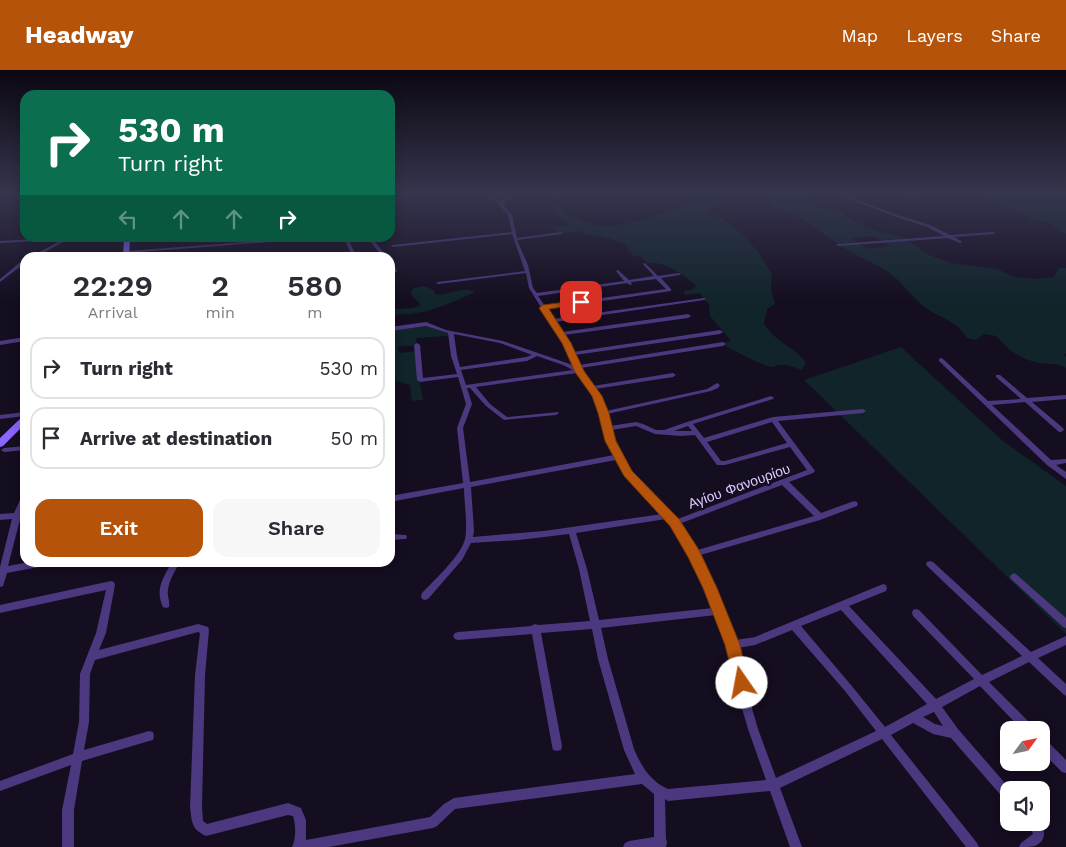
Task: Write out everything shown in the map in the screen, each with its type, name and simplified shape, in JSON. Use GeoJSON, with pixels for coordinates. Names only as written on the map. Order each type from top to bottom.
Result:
{"type":"FeatureCollection","features":[{"type":"Feature","properties":{"kind":"main road"},"geometry":{"type":"LineString","coordinates":[[1,446],[20,425]]}},
{"type":"Feature","properties":{"kind":"main road"},"geometry":{"type":"LineString","coordinates":[[1,446],[20,432]]}},
{"type":"Feature","properties":{"kind":"street"},"geometry":{"type":"LineString","coordinates":[[513,229],[535,295],[592,388],[604,413],[610,441],[618,457],[632,478],[674,523],[694,554],[733,645],[751,721],[796,847]]}},
{"type":"Feature","properties":{"kind":"street"},"geometry":{"type":"LineString","coordinates":[[935,229],[960,242]]}},
{"type":"Feature","properties":{"kind":"street"},"geometry":{"type":"LineString","coordinates":[[393,246],[561,233]]}},
{"type":"Feature","properties":{"kind":"street"},"geometry":{"type":"LineString","coordinates":[[838,245],[993,233]]}},
{"type":"Feature","properties":{"kind":"street"},"geometry":{"type":"LineString","coordinates":[[0,242],[20,241]]}},
{"type":"Feature","properties":{"kind":"street"},"geometry":{"type":"LineString","coordinates":[[42,252],[61,242]]}},
{"type":"Feature","properties":{"kind":"street"},"geometry":{"type":"LineString","coordinates":[[158,252],[266,242]]}},
{"type":"Feature","properties":{"kind":"street"},"geometry":{"type":"LineString","coordinates":[[373,242],[381,252]]}},
{"type":"Feature","properties":{"kind":"street"},"geometry":{"type":"LineString","coordinates":[[543,308],[669,290],[645,264]]}},
{"type":"Feature","properties":{"kind":"street"},"geometry":{"type":"LineString","coordinates":[[0,281],[20,265]]}},
{"type":"Feature","properties":{"kind":"street"},"geometry":{"type":"LineString","coordinates":[[618,271],[629,284]]}},
{"type":"Feature","properties":{"kind":"street"},"geometry":{"type":"LineString","coordinates":[[438,284],[526,272]]}},
{"type":"Feature","properties":{"kind":"street"},"geometry":{"type":"LineString","coordinates":[[535,295],[629,284],[679,274]]}},
{"type":"Feature","properties":{"kind":"street"},"geometry":{"type":"LineString","coordinates":[[648,293],[660,305]]}},
{"type":"Feature","properties":{"kind":"street"},"geometry":{"type":"LineString","coordinates":[[552,321],[704,299]]}},
{"type":"Feature","properties":{"kind":"street"},"geometry":{"type":"LineString","coordinates":[[599,300],[609,312]]}},
{"type":"Feature","properties":{"kind":"street"},"geometry":{"type":"LineString","coordinates":[[560,334],[688,316]]}},
{"type":"Feature","properties":{"kind":"street"},"geometry":{"type":"LineString","coordinates":[[395,328],[426,324],[451,332],[488,338],[578,367]]}},
{"type":"Feature","properties":{"kind":"street"},"geometry":{"type":"LineString","coordinates":[[425,596],[459,558],[469,540],[470,530],[468,484],[460,428],[469,404],[452,347],[451,332]]}},
{"type":"Feature","properties":{"kind":"street"},"geometry":{"type":"LineString","coordinates":[[572,354],[720,332]]}},
{"type":"Feature","properties":{"kind":"street"},"geometry":{"type":"LineString","coordinates":[[0,342],[20,340]]}},
{"type":"Feature","properties":{"kind":"street"},"geometry":{"type":"LineString","coordinates":[[464,387],[723,344]]}},
{"type":"Feature","properties":{"kind":"street"},"geometry":{"type":"LineString","coordinates":[[417,345],[420,380],[527,359],[536,355]]}},
{"type":"Feature","properties":{"kind":"street"},"geometry":{"type":"LineString","coordinates":[[941,360],[1049,463],[1066,476]]}},
{"type":"Feature","properties":{"kind":"street"},"geometry":{"type":"LineString","coordinates":[[592,388],[673,375]]}},
{"type":"Feature","properties":{"kind":"street"},"geometry":{"type":"LineString","coordinates":[[998,376],[1061,430]]}},
{"type":"Feature","properties":{"kind":"street"},"geometry":{"type":"LineString","coordinates":[[604,413],[708,390],[717,385]]}},
{"type":"Feature","properties":{"kind":"street"},"geometry":{"type":"LineString","coordinates":[[472,386],[488,405],[506,419],[556,413]]}},
{"type":"Feature","properties":{"kind":"street"},"geometry":{"type":"LineString","coordinates":[[987,403],[1066,397]]}},
{"type":"Feature","properties":{"kind":"street"},"geometry":{"type":"LineString","coordinates":[[666,432],[771,398]]}},
{"type":"Feature","properties":{"kind":"street"},"geometry":{"type":"LineString","coordinates":[[703,441],[773,419],[822,413],[863,411]]}},
{"type":"Feature","properties":{"kind":"street"},"geometry":{"type":"LineString","coordinates":[[0,417],[20,415]]}},
{"type":"Feature","properties":{"kind":"street"},"geometry":{"type":"LineString","coordinates":[[689,423],[715,459],[725,463],[792,444],[773,419]]}},
{"type":"Feature","properties":{"kind":"street"},"geometry":{"type":"LineString","coordinates":[[608,428],[641,424],[655,432],[696,433]]}},
{"type":"Feature","properties":{"kind":"street","name":"Αγίου Φανουρίου"},"geometry":{"type":"LineString","coordinates":[[674,523],[811,471],[792,444]]}},
{"type":"Feature","properties":{"kind":"street"},"geometry":{"type":"LineString","coordinates":[[1,446],[20,448]]}},
{"type":"Feature","properties":{"kind":"street"},"geometry":{"type":"LineString","coordinates":[[395,498],[618,457]]}},
{"type":"Feature","properties":{"kind":"street"},"geometry":{"type":"LineString","coordinates":[[1049,463],[1066,462]]}},
{"type":"Feature","properties":{"kind":"street"},"geometry":{"type":"LineString","coordinates":[[784,482],[820,517]]}},
{"type":"Feature","properties":{"kind":"street"},"geometry":{"type":"LineString","coordinates":[[694,554],[820,517],[854,504]]}},
{"type":"Feature","properties":{"kind":"street"},"geometry":{"type":"LineString","coordinates":[[0,583],[20,509]]}},
{"type":"Feature","properties":{"kind":"street"},"geometry":{"type":"LineString","coordinates":[[0,517],[17,516]]}},
{"type":"Feature","properties":{"kind":"street"},"geometry":{"type":"LineString","coordinates":[[469,540],[512,539],[572,532],[668,516]]}},
{"type":"Feature","properties":{"kind":"street"},"geometry":{"type":"LineString","coordinates":[[572,532],[583,569],[594,625],[629,750],[644,778],[659,791],[668,795],[774,785],[882,734],[982,680],[1066,640]]}},
{"type":"Feature","properties":{"kind":"street"},"geometry":{"type":"LineString","coordinates":[[395,537],[403,537]]}},
{"type":"Feature","properties":{"kind":"street"},"geometry":{"type":"LineString","coordinates":[[930,564],[1066,691]]}},
{"type":"Feature","properties":{"kind":"street"},"geometry":{"type":"LineString","coordinates":[[2,571],[23,567]]}},
{"type":"Feature","properties":{"kind":"street"},"geometry":{"type":"LineString","coordinates":[[166,604],[163,599],[164,584],[173,567]]}},
{"type":"Feature","properties":{"kind":"street"},"geometry":{"type":"LineString","coordinates":[[1014,577],[1066,624]]}},
{"type":"Feature","properties":{"kind":"street"},"geometry":{"type":"LineString","coordinates":[[0,609],[111,585],[101,633],[85,674],[84,722],[68,810],[68,847]]}},
{"type":"Feature","properties":{"kind":"street"},"geometry":{"type":"LineString","coordinates":[[733,645],[754,641],[883,588]]}},
{"type":"Feature","properties":{"kind":"street"},"geometry":{"type":"LineString","coordinates":[[842,605],[935,706],[954,733],[1000,786]]}},
{"type":"Feature","properties":{"kind":"street"},"geometry":{"type":"LineString","coordinates":[[458,636],[536,628],[594,625],[718,610]]}},
{"type":"Feature","properties":{"kind":"street"},"geometry":{"type":"LineString","coordinates":[[916,613],[1021,721]]}},
{"type":"Feature","properties":{"kind":"street"},"geometry":{"type":"LineString","coordinates":[[794,625],[848,688],[882,734],[973,847]]}},
{"type":"Feature","properties":{"kind":"street"},"geometry":{"type":"LineString","coordinates":[[93,656],[198,628],[205,630],[200,675],[196,807],[198,824],[206,830],[288,809],[297,812],[300,820],[300,847],[433,822],[439,817],[444,808],[454,804],[644,778]]}},
{"type":"Feature","properties":{"kind":"street"},"geometry":{"type":"LineString","coordinates":[[536,628],[557,746]]}},
{"type":"Feature","properties":{"kind":"street"},"geometry":{"type":"LineString","coordinates":[[913,717],[933,729],[954,733]]}},
{"type":"Feature","properties":{"kind":"street"},"geometry":{"type":"LineString","coordinates":[[0,786],[76,758],[150,736]]}},
{"type":"Feature","properties":{"kind":"street"},"geometry":{"type":"LineString","coordinates":[[1050,752],[1066,768]]}},
{"type":"Feature","properties":{"kind":"street"},"geometry":{"type":"LineString","coordinates":[[628,847],[660,844],[659,791]]}},
{"type":"Feature","properties":{"kind":"street"},"geometry":{"type":"LineString","coordinates":[[1025,847],[1039,836],[1038,831]]}},
{"type":"Feature","properties":{"kind":"shaded area"},"geometry":{"type":"Polygon","coordinates":[[[555,229],[736,229],[758,252],[772,274],[771,289],[775,304],[767,309],[764,324],[774,336],[796,352],[806,363],[802,370],[785,365],[772,367],[746,357],[722,343],[731,341],[710,316],[709,305],[700,293],[685,295],[684,291],[694,289],[696,286],[686,277],[667,266],[648,263],[640,256],[635,257],[628,251],[627,245],[595,235],[585,235],[581,231],[559,234],[555,229]]]}},
{"type":"Feature","properties":{"kind":"shaded area"},"geometry":{"type":"Polygon","coordinates":[[[817,229],[873,229],[903,237],[929,255],[951,263],[997,269],[1015,277],[1038,279],[1054,277],[1059,268],[1066,268],[1066,353],[1064,355],[1066,357],[1066,368],[1059,365],[1032,362],[1020,357],[996,336],[984,334],[976,340],[967,338],[953,323],[924,307],[888,272],[841,246],[858,243],[868,249],[890,246],[874,236],[852,238],[856,242],[838,244],[817,229]]]}},
{"type":"Feature","properties":{"kind":"shaded area"},"geometry":{"type":"Polygon","coordinates":[[[1058,229],[1066,229],[1066,234],[1058,229]]]}},
{"type":"Feature","properties":{"kind":"shaded area"},"geometry":{"type":"Polygon","coordinates":[[[424,286],[433,290],[435,294],[445,294],[459,290],[475,292],[424,312],[395,314],[395,309],[413,308],[421,305],[410,293],[414,288],[424,286]]]}},
{"type":"Feature","properties":{"kind":"shaded area"},"geometry":{"type":"Polygon","coordinates":[[[427,326],[448,333],[448,336],[416,338],[417,345],[398,347],[399,353],[417,351],[417,368],[423,400],[412,401],[410,385],[396,381],[395,329],[427,326]]]}},
{"type":"Feature","properties":{"kind":"shaded area"},"geometry":{"type":"Polygon","coordinates":[[[901,347],[1003,441],[1066,486],[1066,634],[804,380],[901,347]]]}},
{"type":"Feature","properties":{"kind":"route"},"geometry":{"type":"LineString","coordinates":[[581,302],[543,308],[566,343],[580,372],[597,396],[604,413],[610,441],[618,457],[635,482],[674,523],[694,554],[733,645],[742,683]]}}]}
